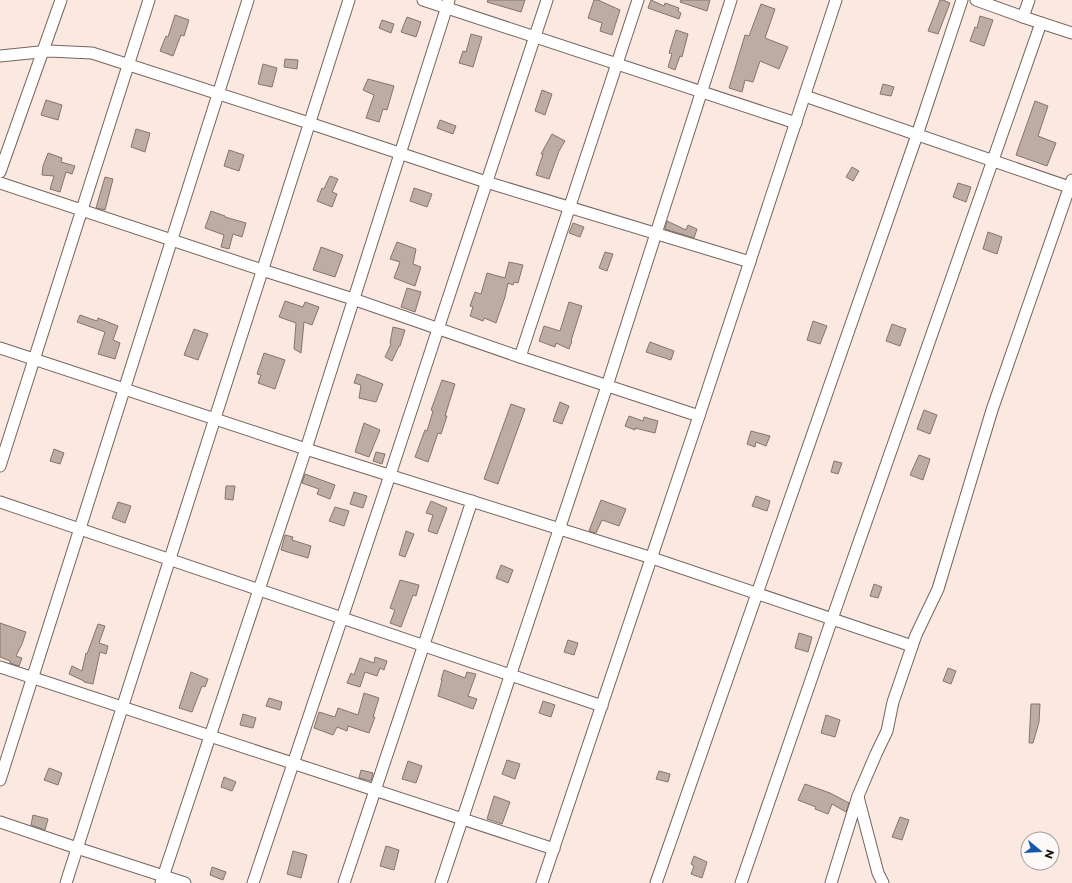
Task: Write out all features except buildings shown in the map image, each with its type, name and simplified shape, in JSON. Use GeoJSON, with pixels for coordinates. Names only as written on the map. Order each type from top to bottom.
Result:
{"type":"FeatureCollection","features":[{"type":"Feature","properties":{"kind":"street"},"geometry":{"type":"LineString","coordinates":[[0,172],[60,0]]}},
{"type":"Feature","properties":{"kind":"street"},"geometry":{"type":"LineString","coordinates":[[0,466],[149,0]]}},
{"type":"Feature","properties":{"kind":"street"},"geometry":{"type":"LineString","coordinates":[[0,780],[248,0]]}},
{"type":"Feature","properties":{"kind":"street"},"geometry":{"type":"LineString","coordinates":[[66,883],[348,0]]}},
{"type":"Feature","properties":{"kind":"street"},"geometry":{"type":"LineString","coordinates":[[423,0],[447,4],[535,37],[796,123]]}},
{"type":"Feature","properties":{"kind":"street"},"geometry":{"type":"LineString","coordinates":[[253,883],[343,617],[547,0]]}},
{"type":"Feature","properties":{"kind":"street"},"geometry":{"type":"LineString","coordinates":[[520,357],[638,0]]}},
{"type":"Feature","properties":{"kind":"street"},"geometry":{"type":"LineString","coordinates":[[441,883],[607,386],[731,0]]}},
{"type":"Feature","properties":{"kind":"street"},"geometry":{"type":"LineString","coordinates":[[542,883],[652,558],[836,0]]}},
{"type":"Feature","properties":{"kind":"street"},"geometry":{"type":"LineString","coordinates":[[656,883],[917,134],[962,0]]}},
{"type":"Feature","properties":{"kind":"street"},"geometry":{"type":"LineString","coordinates":[[976,0],[1072,33]]}},
{"type":"Feature","properties":{"kind":"street"},"geometry":{"type":"LineString","coordinates":[[1023,17],[1029,0]]}},
{"type":"Feature","properties":{"kind":"street"},"geometry":{"type":"LineString","coordinates":[[163,879],[306,449],[447,4]]}},
{"type":"Feature","properties":{"kind":"street"},"geometry":{"type":"LineString","coordinates":[[741,883],[1041,22]]}},
{"type":"Feature","properties":{"kind":"street"},"geometry":{"type":"LineString","coordinates":[[0,56],[49,51],[92,53],[486,182],[750,262]]}},
{"type":"Feature","properties":{"kind":"street"},"geometry":{"type":"LineString","coordinates":[[805,96],[993,161],[1071,185],[992,410],[938,589],[916,635],[893,702],[887,731],[858,796],[831,883]]}},
{"type":"Feature","properties":{"kind":"street"},"geometry":{"type":"LineString","coordinates":[[0,182],[699,416]]}},
{"type":"Feature","properties":{"kind":"street"},"geometry":{"type":"LineString","coordinates":[[0,348],[306,449],[652,558],[912,646]]}},
{"type":"Feature","properties":{"kind":"street"},"geometry":{"type":"LineString","coordinates":[[344,883],[472,501]]}},
{"type":"Feature","properties":{"kind":"street"},"geometry":{"type":"LineString","coordinates":[[0,502],[602,706]]}},
{"type":"Feature","properties":{"kind":"street"},"geometry":{"type":"LineString","coordinates":[[0,667],[554,849]]}},
{"type":"Feature","properties":{"kind":"street"},"geometry":{"type":"LineString","coordinates":[[858,796],[878,873],[883,883]]}},
{"type":"Feature","properties":{"kind":"street"},"geometry":{"type":"LineString","coordinates":[[0,822],[163,879],[185,883]]}}]}
